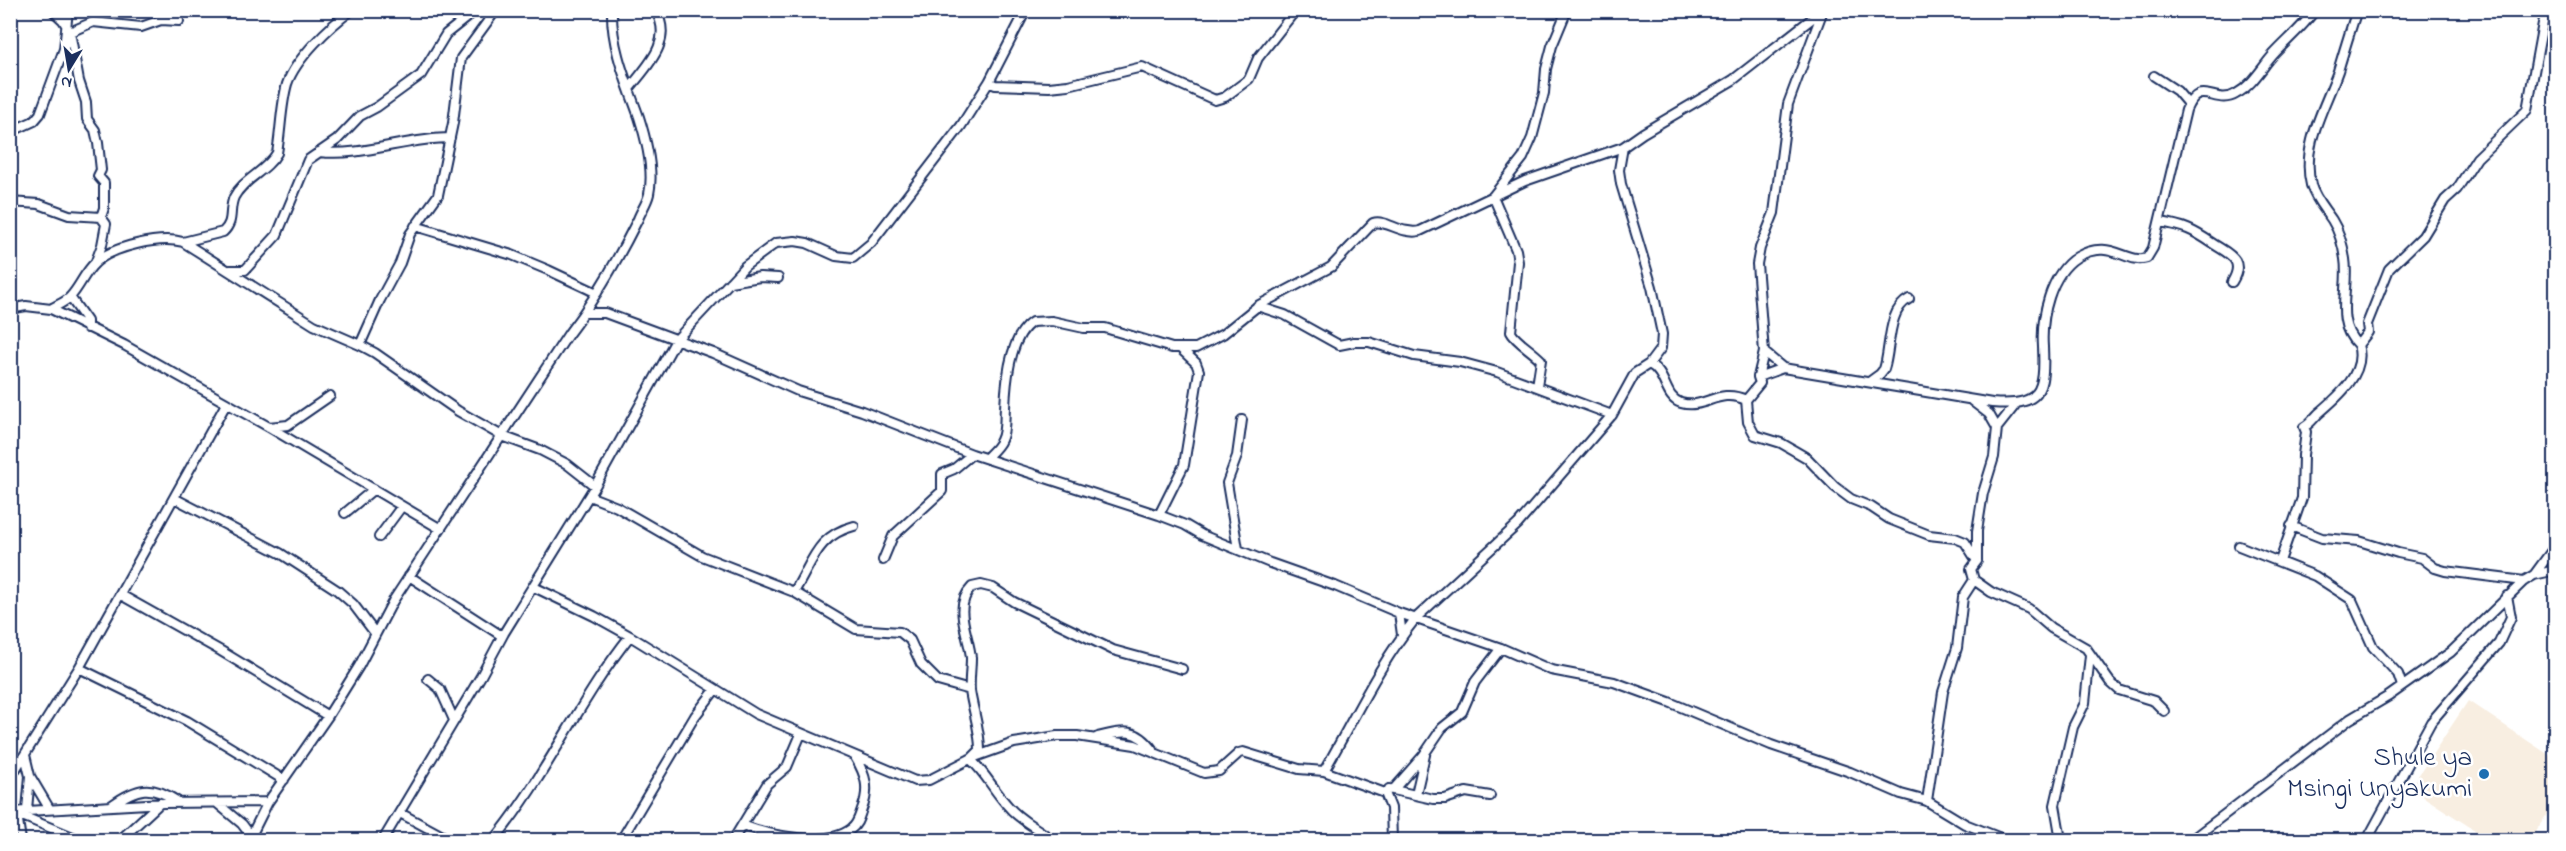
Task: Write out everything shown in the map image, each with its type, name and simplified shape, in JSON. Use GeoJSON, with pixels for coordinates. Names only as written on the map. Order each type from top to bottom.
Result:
{"type":"FeatureCollection","features":[{"type":"Feature","properties":{"kind":"street"},"geometry":{"type":"LineString","coordinates":[[52,10],[69,29]]}},
{"type":"Feature","properties":{"kind":"street"},"geometry":{"type":"LineString","coordinates":[[68,10],[69,29],[79,81],[86,102],[87,119],[95,130],[98,143],[101,170],[98,176],[104,183],[105,207],[101,217]]}},
{"type":"Feature","properties":{"kind":"street"},"geometry":{"type":"LineString","coordinates":[[96,262],[111,254],[148,241],[162,239],[183,242],[223,232],[232,216],[233,198],[270,163],[277,153],[288,80],[300,61],[328,29],[352,10]]}},
{"type":"Feature","properties":{"kind":"street"},"geometry":{"type":"LineString","coordinates":[[229,270],[246,270],[256,256],[273,241],[306,164],[337,140],[360,116],[377,107],[421,75],[446,34],[476,10]]}},
{"type":"Feature","properties":{"kind":"street"},"geometry":{"type":"LineString","coordinates":[[360,345],[415,226],[427,214],[438,195],[450,138],[461,58],[496,10]]}},
{"type":"Feature","properties":{"kind":"street"},"geometry":{"type":"LineString","coordinates":[[250,838],[268,802],[328,716],[439,528],[597,293],[626,244],[649,193],[643,130],[614,39],[612,10]]}},
{"type":"Feature","properties":{"kind":"street"},"geometry":{"type":"LineString","coordinates":[[629,89],[657,53],[661,43],[661,23],[655,10]]}},
{"type":"Feature","properties":{"kind":"street"},"geometry":{"type":"LineString","coordinates":[[383,840],[502,636],[595,486],[676,340],[745,266],[776,243],[786,241],[807,243],[844,258],[853,258],[861,253],[944,150],[989,82],[1026,10]]}},
{"type":"Feature","properties":{"kind":"street"},"geometry":{"type":"LineString","coordinates":[[1493,196],[1523,158],[1532,138],[1544,93],[1546,69],[1552,46],[1567,10]]}},
{"type":"Feature","properties":{"kind":"street"},"geometry":{"type":"LineString","coordinates":[[1758,377],[1783,368],[1968,399],[2016,404],[2030,399],[2042,385],[2045,368],[2042,345],[2044,318],[2054,286],[2063,270],[2078,256],[2099,248],[2136,259],[2147,258],[2153,250],[2188,104],[2194,95],[2230,97],[2236,95],[2258,74],[2273,54],[2305,25],[2315,10]]}},
{"type":"Feature","properties":{"kind":"street"},"geometry":{"type":"LineString","coordinates":[[2280,561],[2303,491],[2303,455],[2306,432],[2304,427],[2339,395],[2355,374],[2361,356],[2358,345],[2346,329],[2344,319],[2346,273],[2341,243],[2331,219],[2315,198],[2309,167],[2312,141],[2357,10]]}},
{"type":"Feature","properties":{"kind":"street"},"geometry":{"type":"LineString","coordinates":[[2358,345],[2368,333],[2367,324],[2389,268],[2423,236],[2445,200],[2457,189],[2477,158],[2527,110],[2538,45],[2548,10]]}},
{"type":"Feature","properties":{"kind":"street"},"geometry":{"type":"LineString","coordinates":[[986,458],[1001,441],[1005,426],[1007,387],[1015,345],[1020,333],[1032,322],[1052,321],[1084,328],[1105,328],[1181,349],[1196,348],[1215,340],[1257,306],[1331,267],[1376,222],[1408,233],[1420,231],[1545,174],[1623,147],[1726,85],[1822,11]]}},
{"type":"Feature","properties":{"kind":"street"},"geometry":{"type":"LineString","coordinates":[[1822,11],[1788,104],[1774,213],[1760,248],[1757,264],[1764,352],[1758,377],[1760,383],[1746,400],[1748,422],[1755,435],[1780,443],[1807,458],[1835,487],[1851,499],[1871,507],[1888,519],[1929,535],[1955,538],[1965,542],[1977,561]]}},
{"type":"Feature","properties":{"kind":"street"},"geometry":{"type":"LineString","coordinates":[[989,82],[995,85],[1058,86],[1142,67],[1203,97],[1215,100],[1225,97],[1249,79],[1258,58],[1291,16]]}},
{"type":"Feature","properties":{"kind":"street"},"geometry":{"type":"LineString","coordinates":[[69,29],[93,22],[141,27],[161,20],[179,21]]}},
{"type":"Feature","properties":{"kind":"street"},"geometry":{"type":"LineString","coordinates":[[10,132],[34,121],[40,114],[69,29]]}},
{"type":"Feature","properties":{"kind":"street"},"geometry":{"type":"LineString","coordinates":[[2154,76],[2177,91],[2188,104]]}},
{"type":"Feature","properties":{"kind":"street"},"geometry":{"type":"LineString","coordinates":[[319,152],[343,153],[431,138],[450,138]]}},
{"type":"Feature","properties":{"kind":"street"},"geometry":{"type":"LineString","coordinates":[[1324,771],[1368,690],[1402,635],[1416,618],[1518,524],[1612,415],[1635,373],[1649,364],[1661,348],[1662,334],[1652,287],[1621,184],[1619,170],[1623,147]]}},
{"type":"Feature","properties":{"kind":"street"},"geometry":{"type":"LineString","coordinates":[[1493,196],[1516,250],[1518,261],[1511,332],[1512,336],[1527,346],[1541,360],[1537,386]]}},
{"type":"Feature","properties":{"kind":"street"},"geometry":{"type":"LineString","coordinates":[[10,202],[39,204],[69,215],[101,217]]}},
{"type":"Feature","properties":{"kind":"street"},"geometry":{"type":"LineString","coordinates":[[51,309],[70,297],[96,262],[105,234],[106,224],[101,217]]}},
{"type":"Feature","properties":{"kind":"street"},"geometry":{"type":"LineString","coordinates":[[2160,222],[2191,229],[2229,253],[2238,268],[2232,282]]}},
{"type":"Feature","properties":{"kind":"street"},"geometry":{"type":"LineString","coordinates":[[415,226],[512,255],[597,293]]}},
{"type":"Feature","properties":{"kind":"street"},"geometry":{"type":"LineString","coordinates":[[183,242],[314,326],[360,345],[392,364],[458,411],[502,436],[549,454],[579,472],[595,486]]}},
{"type":"Feature","properties":{"kind":"street"},"geometry":{"type":"LineString","coordinates":[[730,282],[760,277],[778,278]]}},
{"type":"Feature","properties":{"kind":"street"},"geometry":{"type":"LineString","coordinates":[[70,297],[87,321],[87,328]]}},
{"type":"Feature","properties":{"kind":"street"},"geometry":{"type":"LineString","coordinates":[[1869,382],[1884,369],[1893,324],[1900,308],[1909,299]]}},
{"type":"Feature","properties":{"kind":"street"},"geometry":{"type":"LineString","coordinates":[[10,309],[26,306],[51,309],[124,345],[269,427],[439,528]]}},
{"type":"Feature","properties":{"kind":"street"},"geometry":{"type":"LineString","coordinates":[[1257,306],[1285,315],[1339,345],[1369,342],[1414,356],[1460,362],[1537,386],[1612,415]]}},
{"type":"Feature","properties":{"kind":"street"},"geometry":{"type":"LineString","coordinates":[[584,313],[605,313],[713,353],[798,391],[862,411],[972,454],[1159,514],[1202,535],[1399,613],[1501,648],[1551,670],[1614,682],[1669,702],[1771,745],[1850,772],[1901,794],[1927,801],[1965,824],[2006,840]]}},
{"type":"Feature","properties":{"kind":"street"},"geometry":{"type":"LineString","coordinates":[[1159,514],[1184,465],[1199,371],[1196,363],[1181,349]]}},
{"type":"Feature","properties":{"kind":"street"},"geometry":{"type":"LineString","coordinates":[[1764,352],[1783,368]]}},
{"type":"Feature","properties":{"kind":"street"},"geometry":{"type":"LineString","coordinates":[[1649,364],[1659,370],[1673,399],[1681,403],[1694,404],[1724,395],[1746,400]]}},
{"type":"Feature","properties":{"kind":"street"},"geometry":{"type":"LineString","coordinates":[[269,427],[288,425],[330,396]]}},
{"type":"Feature","properties":{"kind":"street"},"geometry":{"type":"LineString","coordinates":[[1968,399],[1989,414],[1996,428],[1994,458],[1983,493],[1977,531],[1977,561],[1971,569],[1974,580],[1991,592],[2029,609],[2051,628],[2086,648],[2110,682],[2119,690],[2154,701],[2164,711]]}},
{"type":"Feature","properties":{"kind":"street"},"geometry":{"type":"LineString","coordinates":[[10,778],[79,668],[226,404]]}},
{"type":"Feature","properties":{"kind":"street"},"geometry":{"type":"LineString","coordinates":[[1996,428],[2016,404]]}},
{"type":"Feature","properties":{"kind":"street"},"geometry":{"type":"LineString","coordinates":[[1238,549],[1227,483],[1237,456],[1242,420]]}},
{"type":"Feature","properties":{"kind":"street"},"geometry":{"type":"LineString","coordinates":[[883,560],[893,536],[942,491],[942,474],[954,469],[972,454]]}},
{"type":"Feature","properties":{"kind":"street"},"geometry":{"type":"LineString","coordinates":[[345,513],[374,489]]}},
{"type":"Feature","properties":{"kind":"street"},"geometry":{"type":"LineString","coordinates":[[589,496],[617,507],[702,556],[794,592],[856,629],[900,632],[910,640],[921,664],[938,681],[970,690]]}},
{"type":"Feature","properties":{"kind":"street"},"geometry":{"type":"LineString","coordinates":[[174,498],[280,553],[337,590],[353,604],[375,633]]}},
{"type":"Feature","properties":{"kind":"street"},"geometry":{"type":"LineString","coordinates":[[379,537],[402,506]]}},
{"type":"Feature","properties":{"kind":"street"},"geometry":{"type":"LineString","coordinates":[[794,592],[819,546],[843,530],[855,526]]}},
{"type":"Feature","properties":{"kind":"street"},"geometry":{"type":"LineString","coordinates":[[2291,526],[2322,538],[2359,541],[2422,558],[2435,568],[2453,573],[2524,581]]}},
{"type":"Feature","properties":{"kind":"street"},"geometry":{"type":"LineString","coordinates":[[2534,575],[2556,545]]}},
{"type":"Feature","properties":{"kind":"street"},"geometry":{"type":"LineString","coordinates":[[2239,546],[2315,576],[2352,600],[2373,647],[2398,674],[2402,686]]}},
{"type":"Feature","properties":{"kind":"street"},"geometry":{"type":"LineString","coordinates":[[2191,840],[2350,719],[2451,651],[2524,581],[2534,575],[2556,570]]}},
{"type":"Feature","properties":{"kind":"street"},"geometry":{"type":"LineString","coordinates":[[409,576],[502,636]]}},
{"type":"Feature","properties":{"kind":"street"},"geometry":{"type":"LineString","coordinates":[[1927,801],[1943,692],[1957,648],[1964,597],[1974,580]]}},
{"type":"Feature","properties":{"kind":"street"},"geometry":{"type":"LineString","coordinates":[[971,758],[980,750],[980,734],[970,690],[970,657],[962,607],[969,590],[981,585],[993,588],[1014,602],[1097,644],[1182,669]]}},
{"type":"Feature","properties":{"kind":"street"},"geometry":{"type":"LineString","coordinates":[[534,587],[630,636],[756,714],[917,782],[929,780],[971,758],[1014,743],[1057,736],[1124,742],[1154,751],[1204,773],[1219,771],[1243,752],[1299,769],[1324,771],[1385,793],[1392,820],[1392,840]]}},
{"type":"Feature","properties":{"kind":"street"},"geometry":{"type":"LineString","coordinates":[[121,595],[221,651],[328,716]]}},
{"type":"Feature","properties":{"kind":"street"},"geometry":{"type":"LineString","coordinates":[[2367,840],[2431,722],[2499,643],[2511,617],[2507,596]]}},
{"type":"Feature","properties":{"kind":"street"},"geometry":{"type":"LineString","coordinates":[[1399,613],[1402,635]]}},
{"type":"Feature","properties":{"kind":"street"},"geometry":{"type":"LineString","coordinates":[[494,840],[514,816],[601,675],[630,636]]}},
{"type":"Feature","properties":{"kind":"street"},"geometry":{"type":"LineString","coordinates":[[1393,790],[1442,728],[1462,712],[1475,682],[1501,648]]}},
{"type":"Feature","properties":{"kind":"street"},"geometry":{"type":"LineString","coordinates":[[2061,840],[2055,805],[2070,737],[2085,703],[2090,655]]}},
{"type":"Feature","properties":{"kind":"street"},"geometry":{"type":"LineString","coordinates":[[79,668],[187,721],[285,780]]}},
{"type":"Feature","properties":{"kind":"street"},"geometry":{"type":"LineString","coordinates":[[428,679],[440,689],[454,720]]}},
{"type":"Feature","properties":{"kind":"street"},"geometry":{"type":"LineString","coordinates":[[621,840],[695,716],[715,690]]}},
{"type":"Feature","properties":{"kind":"street"},"geometry":{"type":"LineString","coordinates":[[733,840],[767,784],[787,767],[801,734]]}},
{"type":"Feature","properties":{"kind":"street"},"geometry":{"type":"LineString","coordinates":[[1416,794],[1426,751]]}},
{"type":"Feature","properties":{"kind":"street"},"geometry":{"type":"LineString","coordinates":[[25,755],[30,776],[49,808]]}},
{"type":"Feature","properties":{"kind":"street"},"geometry":{"type":"LineString","coordinates":[[816,838],[841,834],[857,823],[866,799],[867,783],[865,773],[855,757]]}},
{"type":"Feature","properties":{"kind":"street"},"geometry":{"type":"LineString","coordinates":[[971,758],[1017,816],[1052,840]]}},
{"type":"Feature","properties":{"kind":"street"},"geometry":{"type":"LineString","coordinates":[[27,810],[30,776]]}},
{"type":"Feature","properties":{"kind":"street"},"geometry":{"type":"LineString","coordinates":[[1373,787],[1441,800],[1466,792],[1490,796]]}},
{"type":"Feature","properties":{"kind":"street"},"geometry":{"type":"LineString","coordinates":[[112,805],[138,790],[159,791],[178,802]]}},
{"type":"Feature","properties":{"kind":"street"},"geometry":{"type":"LineString","coordinates":[[13,813],[49,808],[178,802],[268,802]]}},
{"type":"Feature","properties":{"kind":"street"},"geometry":{"type":"LineString","coordinates":[[120,840],[160,803]]}},
{"type":"Feature","properties":{"kind":"street"},"geometry":{"type":"LineString","coordinates":[[218,803],[242,824],[250,838]]}},
{"type":"Feature","properties":{"kind":"street"},"geometry":{"type":"LineString","coordinates":[[13,813],[21,840]]}},
{"type":"Feature","properties":{"kind":"street"},"geometry":{"type":"LineString","coordinates":[[13,813],[80,840]]}},
{"type":"Feature","properties":{"kind":"street"},"geometry":{"type":"LineString","coordinates":[[400,813],[450,840]]}},
{"type":"Feature","properties":{"kind":"street"},"geometry":{"type":"LineString","coordinates":[[742,825],[773,836],[832,840]]}},
{"type":"Feature","properties":{"kind":"shaded area"},"geometry":{"type":"Polygon","coordinates":[[[2468,701],[2555,759],[2555,802],[2530,840],[2490,840],[2410,788],[2468,701]]]}},
{"type":"Feature","properties":{"kind":"place","name":"Shule ya Msingi Unyakumi"},"geometry":{"type":"Point","coordinates":[2484,774]}}]}
